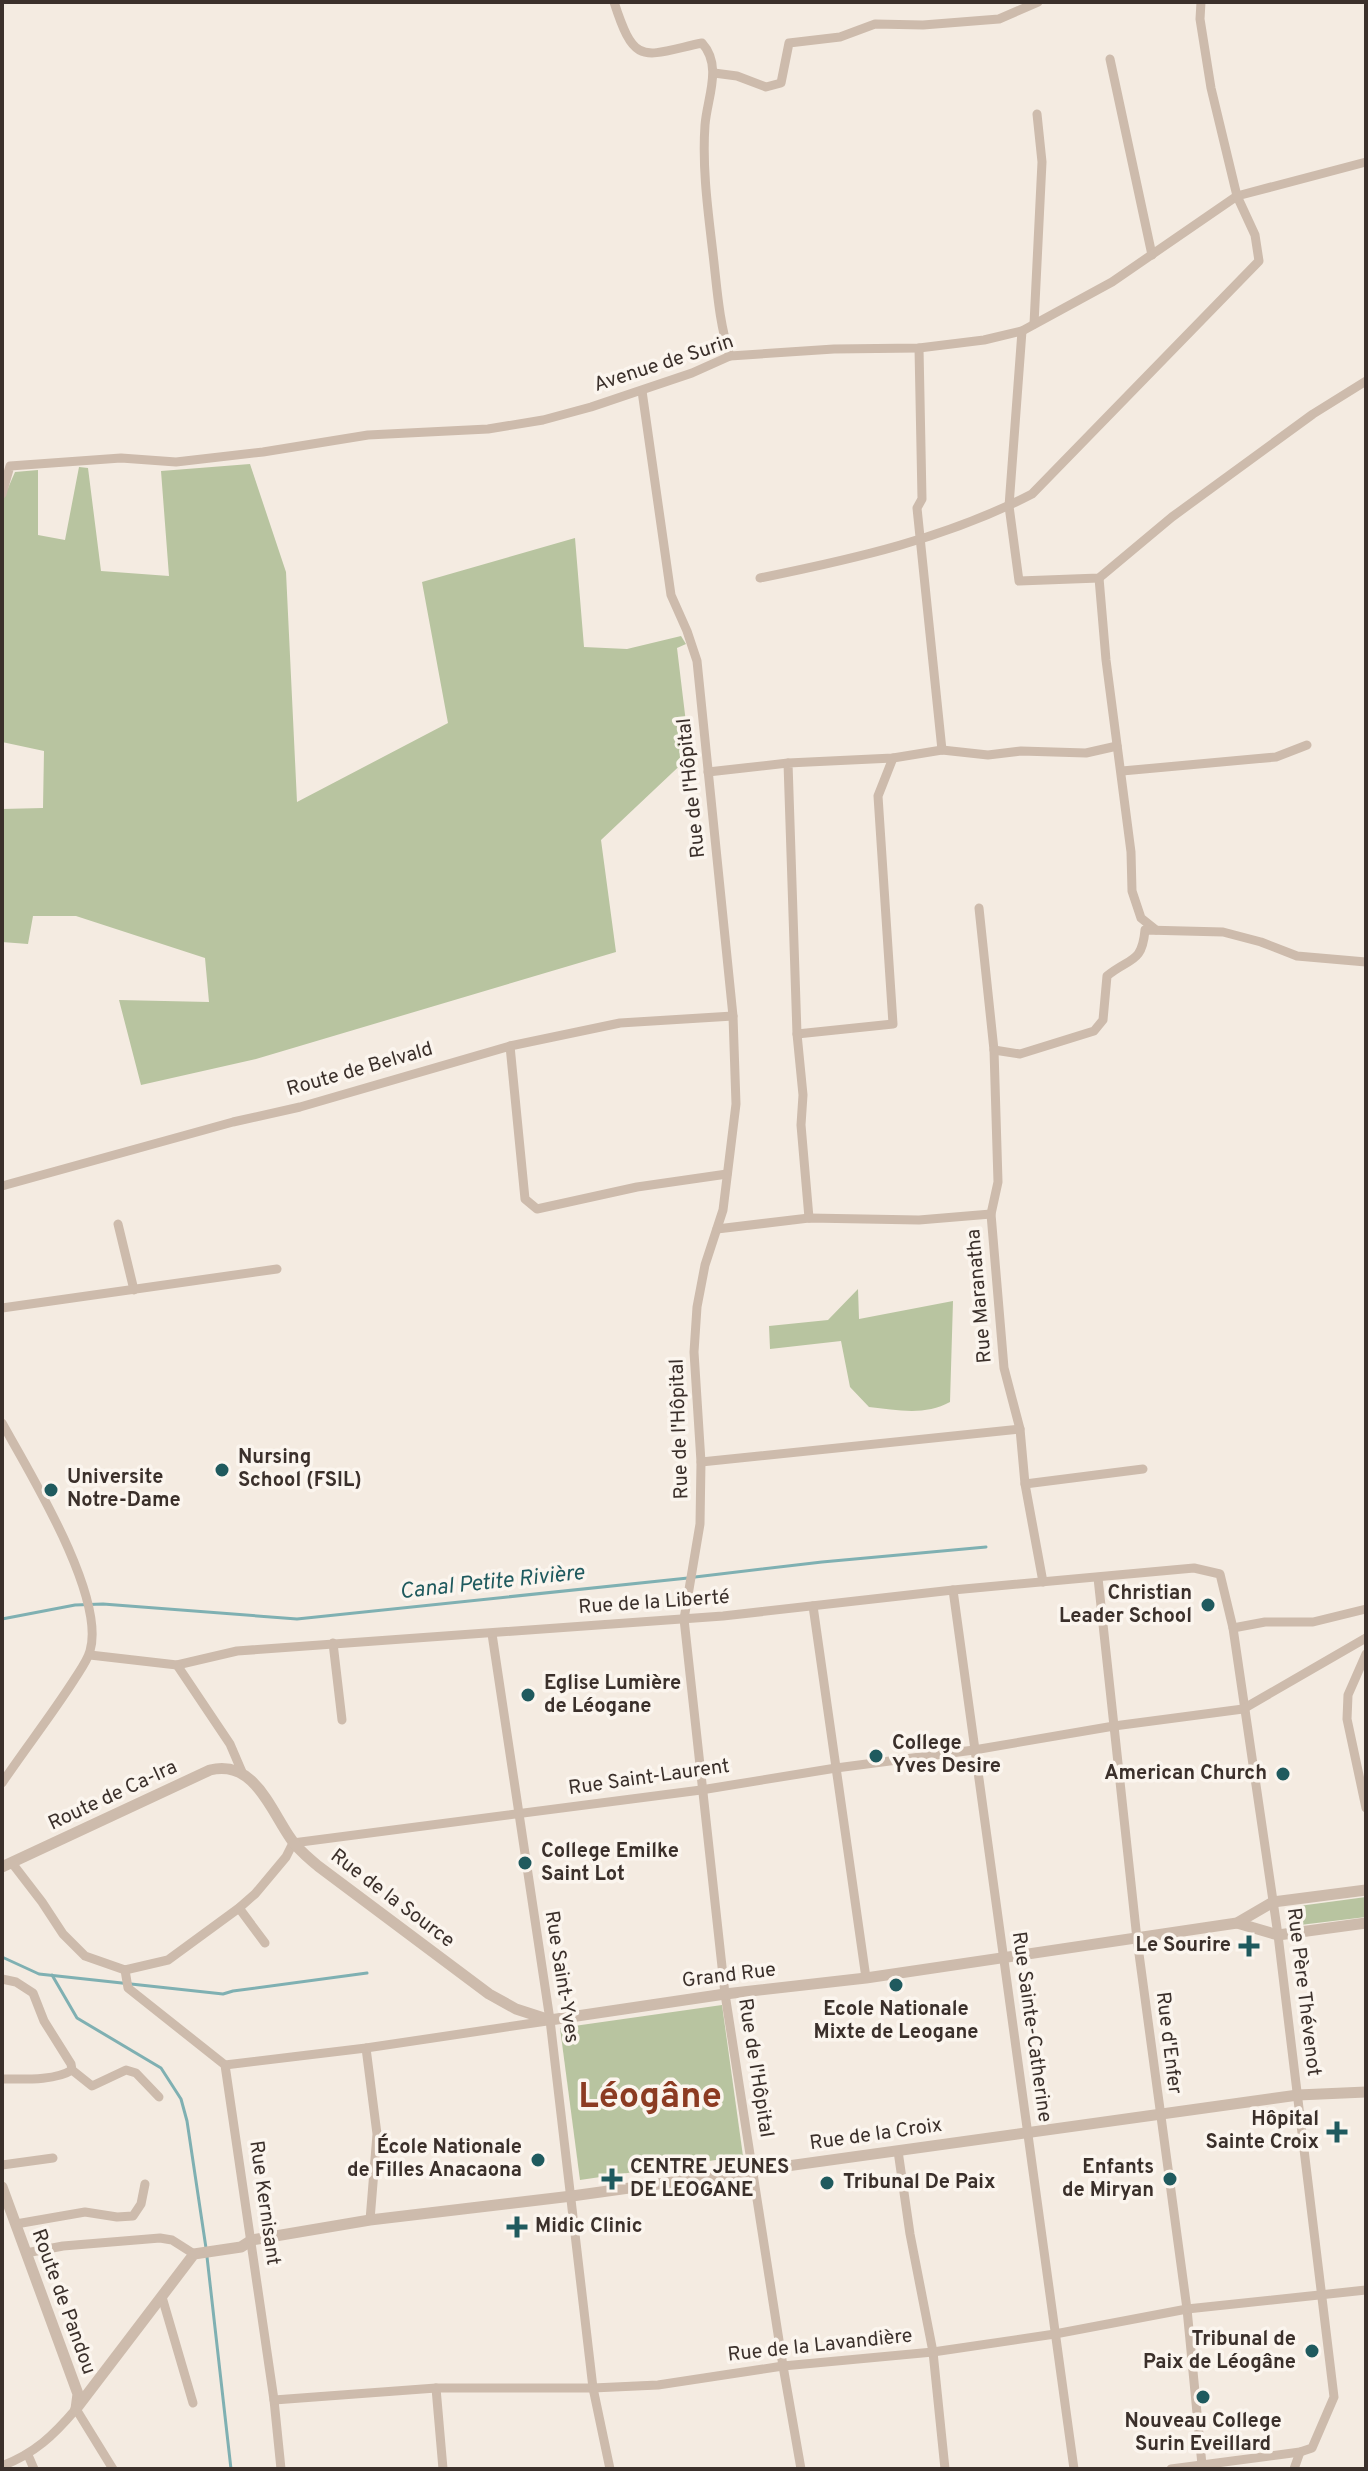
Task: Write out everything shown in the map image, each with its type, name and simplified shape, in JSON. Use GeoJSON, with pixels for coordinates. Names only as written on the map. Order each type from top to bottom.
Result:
{"type":"FeatureCollection","features":[{"type":"Feature","properties":{"kind":"street"},"geometry":{"type":"LineString","coordinates":[[614,2],[624,34],[636,49],[649,55],[702,43],[709,51],[714,73],[705,124],[704,153],[720,314],[730,356]]}},
{"type":"Feature","properties":{"kind":"street"},"geometry":{"type":"LineString","coordinates":[[714,73],[737,76],[766,87],[781,83],[789,43],[840,37],[875,24],[923,25],[999,19],[1038,2]]}},
{"type":"Feature","properties":{"kind":"street"},"geometry":{"type":"LineString","coordinates":[[760,578],[920,541],[1032,494],[1259,261],[1255,235],[1237,196],[1211,88],[1200,19],[1201,2]]}},
{"type":"Feature","properties":{"kind":"street"},"geometry":{"type":"LineString","coordinates":[[1110,59],[1152,255]]}},
{"type":"Feature","properties":{"kind":"street"},"geometry":{"type":"LineString","coordinates":[[1034,324],[1042,162],[1037,114]]}},
{"type":"Feature","properties":{"kind":"street","name":"Avenue de Surin"},"geometry":{"type":"LineString","coordinates":[[2,494],[10,466],[121,458],[176,462],[368,435],[488,429],[543,420],[642,391],[730,356],[834,349],[919,348],[984,340],[1022,331],[1112,282],[1237,196],[1366,162]]}},
{"type":"Feature","properties":{"kind":"street"},"geometry":{"type":"LineString","coordinates":[[1022,331],[1009,506],[1019,581],[1099,578],[1172,517],[1313,414],[1366,381]]}},
{"type":"Feature","properties":{"kind":"street"},"geometry":{"type":"LineString","coordinates":[[919,348],[922,499],[917,508],[942,750]]}},
{"type":"Feature","properties":{"kind":"street","name":"Rue de l'Hôpital"},"geometry":{"type":"LineString","coordinates":[[642,391],[671,595],[697,661],[733,1016],[736,1104],[723,1210],[705,1265],[697,1307],[694,1352],[701,1462],[700,1524],[684,1619],[725,1994],[801,2469]]}},
{"type":"Feature","properties":{"kind":"street"},"geometry":{"type":"LineString","coordinates":[[1099,578],[1131,852],[1132,891],[1141,918],[1156,930]]}},
{"type":"Feature","properties":{"kind":"street"},"geometry":{"type":"LineString","coordinates":[[1122,771],[1276,757],[1307,745]]}},
{"type":"Feature","properties":{"kind":"street"},"geometry":{"type":"LineString","coordinates":[[708,772],[788,763],[893,758],[942,750],[988,755],[1021,751],[1086,753],[1117,746]]}},
{"type":"Feature","properties":{"kind":"street"},"geometry":{"type":"LineString","coordinates":[[797,1034],[893,1024],[878,796],[893,758]]}},
{"type":"Feature","properties":{"kind":"street"},"geometry":{"type":"LineString","coordinates":[[788,763],[797,1034],[809,1218]]}},
{"type":"Feature","properties":{"kind":"street","name":"Rue Maranatha"},"geometry":{"type":"LineString","coordinates":[[979,908],[994,1050],[998,1182],[991,1214],[1004,1368],[1020,1429],[1025,1484],[1043,1582]]}},
{"type":"Feature","properties":{"kind":"street"},"geometry":{"type":"LineString","coordinates":[[994,1050],[1020,1054],[1094,1031],[1103,1020],[1107,976],[1140,955],[1145,930],[1223,932],[1297,956],[1366,962]]}},
{"type":"Feature","properties":{"kind":"street","name":"Route de Belvald"},"geometry":{"type":"LineString","coordinates":[[2,1186],[233,1122],[300,1107],[510,1046],[620,1023],[733,1016]]}},
{"type":"Feature","properties":{"kind":"street"},"geometry":{"type":"LineString","coordinates":[[510,1046],[525,1199],[537,1209],[637,1187],[727,1174]]}},
{"type":"Feature","properties":{"kind":"street"},"geometry":{"type":"LineString","coordinates":[[717,1229],[809,1218],[919,1220],[991,1214]]}},
{"type":"Feature","properties":{"kind":"street"},"geometry":{"type":"LineString","coordinates":[[118,1224],[134,1290]]}},
{"type":"Feature","properties":{"kind":"street"},"geometry":{"type":"LineString","coordinates":[[2,1308],[277,1269]]}},
{"type":"Feature","properties":{"kind":"street"},"geometry":{"type":"LineString","coordinates":[[2,1423],[39,1489],[85,1588],[94,1633],[90,1655],[2,1783]]}},
{"type":"Feature","properties":{"kind":"street"},"geometry":{"type":"LineString","coordinates":[[701,1462],[1020,1429]]}},
{"type":"Feature","properties":{"kind":"street"},"geometry":{"type":"LineString","coordinates":[[1025,1484],[1143,1469]]}},
{"type":"Feature","properties":{"kind":"street","name":"Rue de la Liberté"},"geometry":{"type":"LineString","coordinates":[[90,1655],[177,1665],[237,1651],[684,1619],[1194,1568],[1220,1574]]}},
{"type":"Feature","properties":{"kind":"street","name":"Rue Père Thévenot"},"geometry":{"type":"LineString","coordinates":[[1220,1574],[1233,1628],[1278,1935],[1334,2397],[1312,2448],[1300,2452],[1294,2469]]}},
{"type":"Feature","properties":{"kind":"street","name":"Rue d'Enfer"},"geometry":{"type":"LineString","coordinates":[[1098,1578],[1137,1939],[1187,2309],[1202,2465]]}},
{"type":"Feature","properties":{"kind":"street","name":"Rue Sainte-Catherine"},"geometry":{"type":"LineString","coordinates":[[953,1590],[1074,2469]]}},
{"type":"Feature","properties":{"kind":"street"},"geometry":{"type":"LineString","coordinates":[[813,1606],[866,1978]]}},
{"type":"Feature","properties":{"kind":"street"},"geometry":{"type":"LineString","coordinates":[[1233,1628],[1265,1622],[1313,1622],[1366,1609]]}},
{"type":"Feature","properties":{"kind":"street","name":"Rue Saint-Yves"},"geometry":{"type":"LineString","coordinates":[[492,1634],[550,2020],[593,2388],[610,2469]]}},
{"type":"Feature","properties":{"kind":"street","name":"Rue Saint-Laurent"},"geometry":{"type":"LineString","coordinates":[[293,1843],[701,1790],[1243,1709],[1366,1638]]}},
{"type":"Feature","properties":{"kind":"street"},"geometry":{"type":"LineString","coordinates":[[333,1643],[342,1720]]}},
{"type":"Feature","properties":{"kind":"street"},"geometry":{"type":"LineString","coordinates":[[1366,1654],[1348,1695],[1347,1719],[1366,1808]]}},
{"type":"Feature","properties":{"kind":"street"},"geometry":{"type":"LineString","coordinates":[[177,1665],[230,1744],[242,1772]]}},
{"type":"Feature","properties":{"kind":"street","name":"Route de Ca-Ira"},"geometry":{"type":"LineString","coordinates":[[7,1865],[210,1770],[223,1767],[242,1772]]}},
{"type":"Feature","properties":{"kind":"street","name":"Rue de la Source"},"geometry":{"type":"LineString","coordinates":[[242,1772],[261,1791],[293,1843],[318,1866],[489,1994],[516,2009],[550,2020]]}},
{"type":"Feature","properties":{"kind":"street"},"geometry":{"type":"LineString","coordinates":[[7,1865],[42,1902],[63,1934],[85,1956],[125,1970],[168,1960],[239,1908],[276,1869],[293,1843]]}},
{"type":"Feature","properties":{"kind":"street","name":"Grand Rue"},"geometry":{"type":"LineString","coordinates":[[225,2065],[366,2048],[725,1994],[866,1978],[1137,1939],[1237,1923],[1273,1902],[1366,1890]]}},
{"type":"Feature","properties":{"kind":"street"},"geometry":{"type":"LineString","coordinates":[[239,1908],[265,1943]]}},
{"type":"Feature","properties":{"kind":"street","name":"Grand Rue"},"geometry":{"type":"LineString","coordinates":[[1237,1923],[1278,1935],[1366,1924]]}},
{"type":"Feature","properties":{"kind":"street"},"geometry":{"type":"LineString","coordinates":[[125,1970],[128,1988],[225,2065]]}},
{"type":"Feature","properties":{"kind":"street"},"geometry":{"type":"LineString","coordinates":[[2,1979],[16,1982],[33,1993],[44,2021],[72,2070],[92,2086],[96,2087],[109,2076],[126,2070],[134,2071],[159,2097]]}},
{"type":"Feature","properties":{"kind":"street"},"geometry":{"type":"LineString","coordinates":[[366,2048],[377,2134],[370,2220]]}},
{"type":"Feature","properties":{"kind":"street","name":"Rue Kernisant"},"geometry":{"type":"LineString","coordinates":[[225,2065],[252,2240],[281,2469]]}},
{"type":"Feature","properties":{"kind":"street"},"geometry":{"type":"LineString","coordinates":[[2,2079],[66,2074],[72,2070]]}},
{"type":"Feature","properties":{"kind":"street","name":"Rue de la Croix"},"geometry":{"type":"LineString","coordinates":[[203,2253],[241,2247],[252,2240],[370,2220],[572,2196],[1298,2095],[1366,2092]]}},
{"type":"Feature","properties":{"kind":"street"},"geometry":{"type":"LineString","coordinates":[[898,2151],[910,2234],[933,2352],[945,2469]]}},
{"type":"Feature","properties":{"kind":"street"},"geometry":{"type":"LineString","coordinates":[[2,2165],[53,2158]]}},
{"type":"Feature","properties":{"kind":"street"},"geometry":{"type":"LineString","coordinates":[[10,2217],[85,2212],[133,2216],[141,2204],[145,2184]]}},
{"type":"Feature","properties":{"kind":"street","name":"Route de Pandou"},"geometry":{"type":"LineString","coordinates":[[2,2187],[10,2217],[78,2394],[76,2409],[113,2469]]}},
{"type":"Feature","properties":{"kind":"street"},"geometry":{"type":"LineString","coordinates":[[2,2466],[28,2455],[63,2425],[162,2297],[203,2253],[160,2238],[63,2246],[26,2253]]}},
{"type":"Feature","properties":{"kind":"street","name":"Rue de la Lavandière"},"geometry":{"type":"LineString","coordinates":[[274,2400],[436,2388],[658,2385],[783,2366],[933,2352],[1055,2334],[1187,2309],[1366,2290]]}},
{"type":"Feature","properties":{"kind":"street"},"geometry":{"type":"LineString","coordinates":[[162,2297],[193,2403]]}},
{"type":"Feature","properties":{"kind":"street"},"geometry":{"type":"LineString","coordinates":[[436,2388],[443,2469]]}},
{"type":"Feature","properties":{"kind":"street"},"geometry":{"type":"LineString","coordinates":[[1171,2469],[1300,2452]]}},
{"type":"Feature","properties":{"kind":"street"},"geometry":{"type":"LineString","coordinates":[[28,2455],[34,2469]]}},
{"type":"Feature","properties":{"kind":"green space"},"geometry":{"type":"Polygon","coordinates":[[[250,464],[286,572],[297,802],[448,723],[422,582],[575,538],[584,647],[627,649],[681,636],[686,644],[677,648],[690,756],[601,840],[616,952],[256,1059],[141,1085],[119,1000],[209,1002],[205,958],[76,916],[33,916],[28,944],[2,942],[2,809],[43,808],[44,751],[2,742],[2,502],[15,472],[38,470],[38,535],[65,540],[79,467],[88,468],[101,571],[169,576],[161,471],[250,464]]]}},
{"type":"Feature","properties":{"kind":"green space"},"geometry":{"type":"Polygon","coordinates":[[[858,1289],[859,1319],[953,1301],[950,1402],[921,1411],[869,1407],[850,1387],[841,1341],[770,1349],[769,1326],[828,1320],[858,1289]]]}},
{"type":"Feature","properties":{"kind":"green space"},"geometry":{"type":"Polygon","coordinates":[[[1366,1897],[1366,1917],[1300,1925],[1293,1916],[1299,1906],[1366,1897]]]}},
{"type":"Feature","properties":{"kind":"green space"},"geometry":{"type":"Polygon","coordinates":[[[722,2005],[743,2156],[580,2180],[560,2028],[722,2005]]]}},
{"type":"Feature","properties":{"kind":"waterway","name":"Canal Petite Rivière"},"geometry":{"type":"LineString","coordinates":[[695,1577],[986,1547]]}},
{"type":"Feature","properties":{"kind":"waterway","name":"Canal Petite Rivière"},"geometry":{"type":"LineString","coordinates":[[2,1619],[75,1605],[103,1604],[297,1619],[688,1578]]}},
{"type":"Feature","properties":{"kind":"waterway"},"geometry":{"type":"LineString","coordinates":[[2,1957],[39,1974],[223,1994],[367,1973]]}},
{"type":"Feature","properties":{"kind":"waterway"},"geometry":{"type":"LineString","coordinates":[[52,1975],[77,2018],[161,2068],[181,2099],[206,2248],[231,2469]]}},
{"type":"Feature","properties":{"kind":"place","name":"Nursing School (FSIL)"},"geometry":{"type":"Point","coordinates":[222,1470]}},
{"type":"Feature","properties":{"kind":"place","name":"Universite Notre-Dame"},"geometry":{"type":"Point","coordinates":[51,1490]}},
{"type":"Feature","properties":{"kind":"place","name":"Christian Leader School"},"geometry":{"type":"Point","coordinates":[1208,1605]}},
{"type":"Feature","properties":{"kind":"place","name":"Eglise Lumière de Léogane"},"geometry":{"type":"Point","coordinates":[528,1695]}},
{"type":"Feature","properties":{"kind":"place","name":"College Yves Desire"},"geometry":{"type":"Point","coordinates":[876,1756]}},
{"type":"Feature","properties":{"kind":"place","name":"American Church"},"geometry":{"type":"Point","coordinates":[1283,1774]}},
{"type":"Feature","properties":{"kind":"place","name":"College Emilke Saint Lot"},"geometry":{"type":"Point","coordinates":[525,1863]}},
{"type":"Feature","properties":{"kind":"place","name":"Le Sourire"},"geometry":{"type":"Point","coordinates":[1249,1946]}},
{"type":"Feature","properties":{"kind":"place","name":"Ecole Nationale Mixte de Leogane"},"geometry":{"type":"Point","coordinates":[896,1985]}},
{"type":"Feature","properties":{"kind":"place","name":"Hôpital Sainte Croix"},"geometry":{"type":"Point","coordinates":[1337,2132]}},
{"type":"Feature","properties":{"kind":"place","name":"École Nationale de Filles Anacaona"},"geometry":{"type":"Point","coordinates":[538,2160]}},
{"type":"Feature","properties":{"kind":"place","name":"CENTRE JEUNES DE LEOGANE"},"geometry":{"type":"Point","coordinates":[612,2179]}},
{"type":"Feature","properties":{"kind":"place","name":"Enfants de Miryan"},"geometry":{"type":"Point","coordinates":[1170,2179]}},
{"type":"Feature","properties":{"kind":"place","name":"Tribunal De Paix"},"geometry":{"type":"Point","coordinates":[827,2183]}},
{"type":"Feature","properties":{"kind":"place","name":"Midic Clinic"},"geometry":{"type":"Point","coordinates":[517,2227]}},
{"type":"Feature","properties":{"kind":"place","name":"Tribunal de Paix de Léogâne"},"geometry":{"type":"Point","coordinates":[1312,2351]}},
{"type":"Feature","properties":{"kind":"place","name":"Nouveau College Surin Eveillard"},"geometry":{"type":"Point","coordinates":[1203,2397]}},
{"type":"Feature","properties":{"kind":"district","name":"Léogâne"},"geometry":{"type":"Point","coordinates":[650,2098]}}]}
